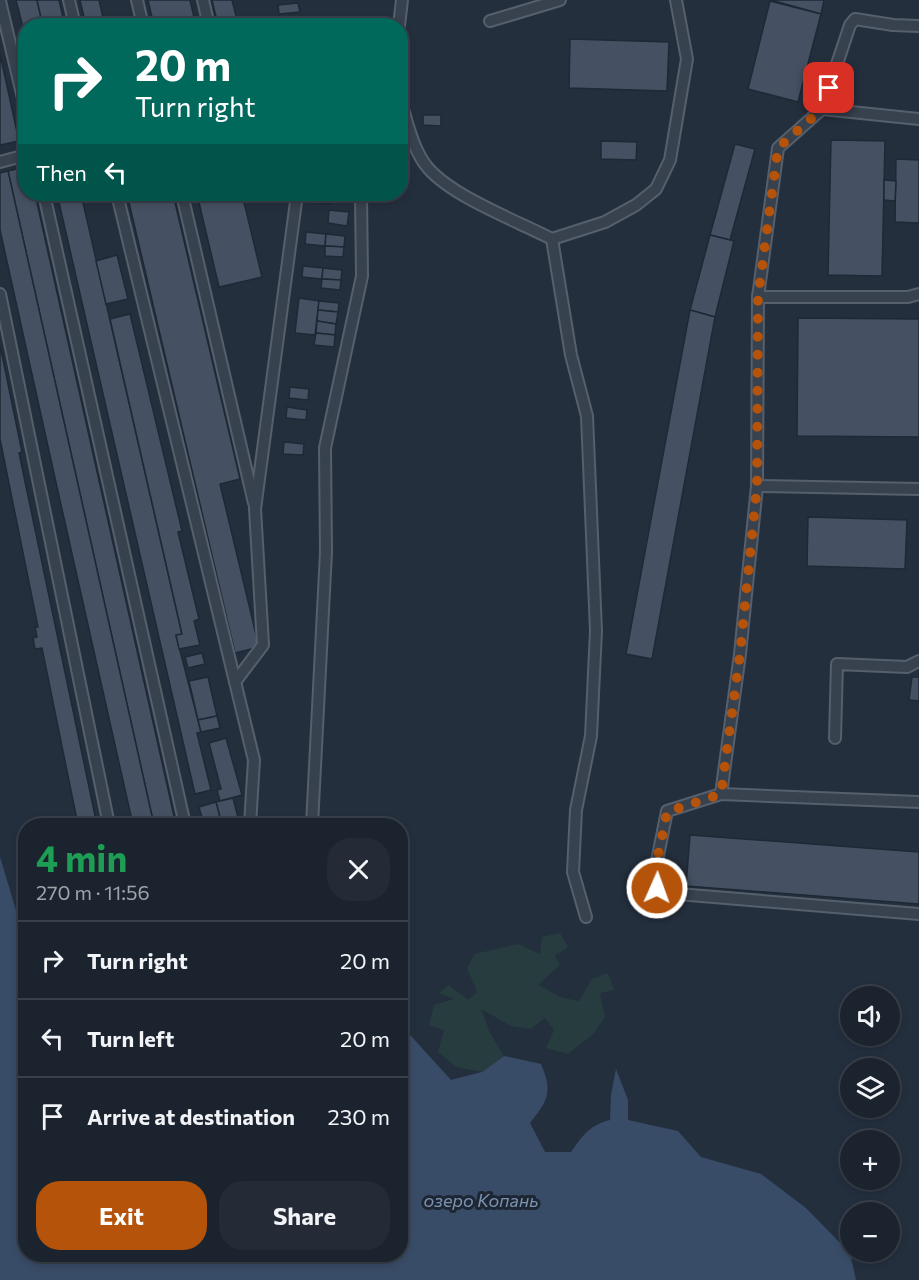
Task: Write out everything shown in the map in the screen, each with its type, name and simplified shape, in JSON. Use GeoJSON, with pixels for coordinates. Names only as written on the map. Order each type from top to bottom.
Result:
{"type":"FeatureCollection","features":[{"type":"Feature","properties":{"kind":"lane"},"geometry":{"type":"LineString","coordinates":[[69,0],[73,18]]}},
{"type":"Feature","properties":{"kind":"lane"},"geometry":{"type":"LineString","coordinates":[[137,0],[141,18]]}},
{"type":"Feature","properties":{"kind":"lane"},"geometry":{"type":"LineString","coordinates":[[203,0],[208,18]]}},
{"type":"Feature","properties":{"kind":"lane"},"geometry":{"type":"LineString","coordinates":[[400,18],[402,0]]}},
{"type":"Feature","properties":{"kind":"lane"},"geometry":{"type":"LineString","coordinates":[[490,21],[560,0]]}},
{"type":"Feature","properties":{"kind":"lane"},"geometry":{"type":"LineString","coordinates":[[408,124],[427,167],[450,187],[552,239],[605,222],[636,205],[656,189],[670,160],[687,59],[674,0]]}},
{"type":"Feature","properties":{"kind":"lane"},"geometry":{"type":"LineString","coordinates":[[0,1],[18,77]]}},
{"type":"Feature","properties":{"kind":"lane"},"geometry":{"type":"LineString","coordinates":[[721,794],[740,654],[757,486],[758,297],[778,148],[822,109],[850,25],[855,19],[893,25],[919,26]]}},
{"type":"Feature","properties":{"kind":"lane"},"geometry":{"type":"LineString","coordinates":[[822,109],[919,119]]}},
{"type":"Feature","properties":{"kind":"lane"},"geometry":{"type":"LineString","coordinates":[[0,162],[18,157]]}},
{"type":"Feature","properties":{"kind":"lane"},"geometry":{"type":"LineString","coordinates":[[46,201],[183,818]]}},
{"type":"Feature","properties":{"kind":"lane"},"geometry":{"type":"LineString","coordinates":[[119,201],[254,760],[250,818]]}},
{"type":"Feature","properties":{"kind":"lane"},"geometry":{"type":"LineString","coordinates":[[184,201],[255,509],[263,645],[235,682]]}},
{"type":"Feature","properties":{"kind":"lane"},"geometry":{"type":"LineString","coordinates":[[255,509],[296,201]]}},
{"type":"Feature","properties":{"kind":"lane"},"geometry":{"type":"LineString","coordinates":[[312,818],[326,552],[325,448],[362,276],[361,201]]}},
{"type":"Feature","properties":{"kind":"lane"},"geometry":{"type":"LineString","coordinates":[[552,239],[571,355],[587,416],[596,631],[591,736],[576,810],[573,872],[586,917]]}},
{"type":"Feature","properties":{"kind":"lane"},"geometry":{"type":"LineString","coordinates":[[0,294],[108,818]]}},
{"type":"Feature","properties":{"kind":"lane"},"geometry":{"type":"LineString","coordinates":[[758,297],[908,297],[919,294]]}},
{"type":"Feature","properties":{"kind":"lane"},"geometry":{"type":"LineString","coordinates":[[757,486],[919,489]]}},
{"type":"Feature","properties":{"kind":"lane"},"geometry":{"type":"LineString","coordinates":[[835,738],[837,664],[907,667],[919,661]]}},
{"type":"Feature","properties":{"kind":"lane"},"geometry":{"type":"LineString","coordinates":[[919,802],[721,794],[667,812],[654,876],[657,888],[666,893],[919,914]]}},
{"type":"Feature","properties":{"kind":"green space"},"geometry":{"type":"Polygon","coordinates":[[[560,933],[568,947],[555,956],[560,965],[538,985],[563,998],[579,1001],[592,979],[608,973],[614,990],[600,993],[605,1017],[593,1034],[568,1054],[546,1048],[554,1030],[545,1018],[531,1029],[511,1026],[481,1009],[490,1033],[504,1056],[482,1072],[456,1067],[438,1052],[444,1030],[429,1025],[434,1005],[454,999],[439,993],[449,985],[468,1000],[477,992],[467,968],[475,954],[518,944],[540,954],[542,937],[560,933]]]}},
{"type":"Feature","properties":{"kind":"water","name":"озеро Копань"},"geometry":{"type":"Polygon","coordinates":[[[0,857],[18,917],[18,1262],[408,1262],[408,1033],[451,1080],[482,1072],[504,1056],[541,1064],[547,1082],[547,1096],[530,1123],[545,1152],[571,1152],[588,1132],[597,1125],[610,1120],[611,1095],[616,1069],[628,1100],[628,1120],[678,1131],[701,1157],[761,1174],[806,1208],[840,1243],[840,1262],[852,1262],[856,1280],[0,1280],[0,857]]]}},
{"type":"Feature","properties":{"kind":"building"},"geometry":{"type":"Polygon","coordinates":[[[16,0],[37,0],[41,18],[21,18],[16,0]]]}},
{"type":"Feature","properties":{"kind":"building"},"geometry":{"type":"Polygon","coordinates":[[[37,0],[59,0],[63,18],[41,18],[37,0]]]}},
{"type":"Feature","properties":{"kind":"building"},"geometry":{"type":"Polygon","coordinates":[[[80,0],[99,0],[103,18],[84,18],[80,0]]]}},
{"type":"Feature","properties":{"kind":"building"},"geometry":{"type":"Polygon","coordinates":[[[148,0],[190,0],[194,18],[152,18],[148,0]]]}},
{"type":"Feature","properties":{"kind":"building"},"geometry":{"type":"Polygon","coordinates":[[[212,0],[232,0],[236,18],[216,18],[212,0]]]}},
{"type":"Feature","properties":{"kind":"building"},"geometry":{"type":"Polygon","coordinates":[[[771,0],[824,0],[821,14],[771,0]]]}},
{"type":"Feature","properties":{"kind":"building"},"geometry":{"type":"Polygon","coordinates":[[[770,1],[821,14],[798,102],[748,89],[770,1]]]}},
{"type":"Feature","properties":{"kind":"building"},"geometry":{"type":"Polygon","coordinates":[[[298,3],[300,12],[279,14],[278,5],[298,3]]]}},
{"type":"Feature","properties":{"kind":"building"},"geometry":{"type":"Polygon","coordinates":[[[570,39],[669,42],[667,91],[569,88],[570,39]]]}},
{"type":"Feature","properties":{"kind":"building"},"geometry":{"type":"Polygon","coordinates":[[[0,54],[18,141],[0,145],[0,54]]]}},
{"type":"Feature","properties":{"kind":"building"},"geometry":{"type":"Polygon","coordinates":[[[423,115],[441,115],[441,126],[423,125],[423,115]]]}},
{"type":"Feature","properties":{"kind":"building"},"geometry":{"type":"Polygon","coordinates":[[[831,140],[885,141],[882,276],[828,275],[831,140]]]}},
{"type":"Feature","properties":{"kind":"building"},"geometry":{"type":"Polygon","coordinates":[[[601,141],[637,142],[636,160],[601,159],[601,141]]]}},
{"type":"Feature","properties":{"kind":"building"},"geometry":{"type":"Polygon","coordinates":[[[735,144],[755,149],[730,240],[710,235],[735,144]]]}},
{"type":"Feature","properties":{"kind":"building"},"geometry":{"type":"Polygon","coordinates":[[[896,159],[919,160],[919,223],[895,222],[896,159]]]}},
{"type":"Feature","properties":{"kind":"building"},"geometry":{"type":"Polygon","coordinates":[[[18,169],[18,201],[37,201],[174,818],[152,818],[8,171],[18,169]]]}},
{"type":"Feature","properties":{"kind":"building"},"geometry":{"type":"Polygon","coordinates":[[[8,171],[152,818],[131,818],[0,230],[0,173],[8,171]]]}},
{"type":"Feature","properties":{"kind":"building"},"geometry":{"type":"Polygon","coordinates":[[[884,180],[896,181],[895,201],[884,200],[884,180]]]}},
{"type":"Feature","properties":{"kind":"building"},"geometry":{"type":"Polygon","coordinates":[[[59,201],[83,201],[182,634],[176,635],[201,732],[197,733],[211,790],[195,794],[59,201]]]}},
{"type":"Feature","properties":{"kind":"building"},"geometry":{"type":"Polygon","coordinates":[[[129,201],[175,201],[240,479],[220,484],[259,647],[235,653],[129,201]]]}},
{"type":"Feature","properties":{"kind":"building"},"geometry":{"type":"Polygon","coordinates":[[[199,201],[244,201],[262,277],[219,287],[199,201]]]}},
{"type":"Feature","properties":{"kind":"building"},"geometry":{"type":"Polygon","coordinates":[[[309,201],[330,201],[330,204],[309,201]]]}},
{"type":"Feature","properties":{"kind":"building"},"geometry":{"type":"Polygon","coordinates":[[[329,210],[349,212],[347,226],[328,223],[329,210]]]}},
{"type":"Feature","properties":{"kind":"building"},"geometry":{"type":"Polygon","coordinates":[[[306,232],[326,234],[325,246],[305,244],[306,232]]]}},
{"type":"Feature","properties":{"kind":"building"},"geometry":{"type":"Polygon","coordinates":[[[326,234],[345,236],[344,247],[325,246],[326,234]]]}},
{"type":"Feature","properties":{"kind":"building"},"geometry":{"type":"Polygon","coordinates":[[[710,235],[734,241],[715,317],[690,310],[710,235]]]}},
{"type":"Feature","properties":{"kind":"building"},"geometry":{"type":"Polygon","coordinates":[[[325,246],[344,247],[343,257],[325,256],[325,246]]]}},
{"type":"Feature","properties":{"kind":"building"},"geometry":{"type":"Polygon","coordinates":[[[117,255],[128,299],[106,304],[96,261],[117,255]]]}},
{"type":"Feature","properties":{"kind":"building"},"geometry":{"type":"Polygon","coordinates":[[[303,266],[323,268],[322,279],[302,277],[303,266]]]}},
{"type":"Feature","properties":{"kind":"building"},"geometry":{"type":"Polygon","coordinates":[[[323,268],[342,270],[341,280],[322,279],[323,268]]]}},
{"type":"Feature","properties":{"kind":"building"},"geometry":{"type":"Polygon","coordinates":[[[322,279],[341,280],[340,290],[321,288],[322,279]]]}},
{"type":"Feature","properties":{"kind":"building"},"geometry":{"type":"Polygon","coordinates":[[[299,298],[319,301],[315,335],[295,333],[299,298]]]}},
{"type":"Feature","properties":{"kind":"building"},"geometry":{"type":"Polygon","coordinates":[[[319,301],[339,303],[338,312],[318,310],[319,301]]]}},
{"type":"Feature","properties":{"kind":"building"},"geometry":{"type":"Polygon","coordinates":[[[318,310],[338,312],[336,324],[317,321],[318,310]]]}},
{"type":"Feature","properties":{"kind":"building"},"geometry":{"type":"Polygon","coordinates":[[[690,310],[715,317],[652,659],[626,654],[690,310]]]}},
{"type":"Feature","properties":{"kind":"building"},"geometry":{"type":"Polygon","coordinates":[[[130,314],[182,531],[178,532],[199,619],[194,621],[200,645],[179,649],[176,635],[182,634],[110,319],[130,314]]]}},
{"type":"Feature","properties":{"kind":"building"},"geometry":{"type":"Polygon","coordinates":[[[798,318],[919,319],[919,437],[797,436],[798,318]]]}},
{"type":"Feature","properties":{"kind":"building"},"geometry":{"type":"Polygon","coordinates":[[[317,321],[336,324],[335,335],[316,333],[317,321]]]}},
{"type":"Feature","properties":{"kind":"building"},"geometry":{"type":"Polygon","coordinates":[[[316,333],[335,335],[334,347],[314,345],[316,333]]]}},
{"type":"Feature","properties":{"kind":"building"},"geometry":{"type":"Polygon","coordinates":[[[0,345],[22,452],[19,453],[96,818],[77,818],[42,648],[35,649],[33,638],[37,637],[35,627],[38,627],[0,439],[0,345]]]}},
{"type":"Feature","properties":{"kind":"building"},"geometry":{"type":"Polygon","coordinates":[[[290,387],[309,389],[308,400],[289,398],[290,387]]]}},
{"type":"Feature","properties":{"kind":"building"},"geometry":{"type":"Polygon","coordinates":[[[287,407],[307,410],[306,420],[286,418],[287,407]]]}},
{"type":"Feature","properties":{"kind":"building"},"geometry":{"type":"Polygon","coordinates":[[[284,442],[304,444],[303,455],[283,454],[284,442]]]}},
{"type":"Feature","properties":{"kind":"building"},"geometry":{"type":"Polygon","coordinates":[[[808,517],[907,520],[905,569],[807,566],[808,517]]]}},
{"type":"Feature","properties":{"kind":"building"},"geometry":{"type":"Polygon","coordinates":[[[202,653],[205,664],[188,668],[185,657],[202,653]]]}},
{"type":"Feature","properties":{"kind":"building"},"geometry":{"type":"Polygon","coordinates":[[[208,677],[217,716],[198,720],[189,681],[208,677]]]}},
{"type":"Feature","properties":{"kind":"building"},"geometry":{"type":"Polygon","coordinates":[[[912,677],[919,677],[919,701],[909,700],[912,677]]]}},
{"type":"Feature","properties":{"kind":"building"},"geometry":{"type":"Polygon","coordinates":[[[217,716],[220,728],[201,732],[198,720],[217,716]]]}},
{"type":"Feature","properties":{"kind":"building"},"geometry":{"type":"Polygon","coordinates":[[[226,738],[242,795],[220,801],[217,790],[221,789],[209,743],[226,738]]]}},
{"type":"Feature","properties":{"kind":"building"},"geometry":{"type":"Polygon","coordinates":[[[233,798],[238,818],[220,818],[216,802],[233,798]]]}},
{"type":"Feature","properties":{"kind":"building"},"geometry":{"type":"Polygon","coordinates":[[[216,802],[220,818],[202,818],[199,807],[216,802]]]}},
{"type":"Feature","properties":{"kind":"building"},"geometry":{"type":"Polygon","coordinates":[[[690,835],[919,852],[919,904],[686,886],[690,835]]]}},
{"type":"Feature","properties":{"kind":"route"},"geometry":{"type":"LineString","coordinates":[[657,888],[654,876],[667,812],[721,794],[740,654],[757,486],[758,297],[778,148],[822,109],[829,88]]}}]}
